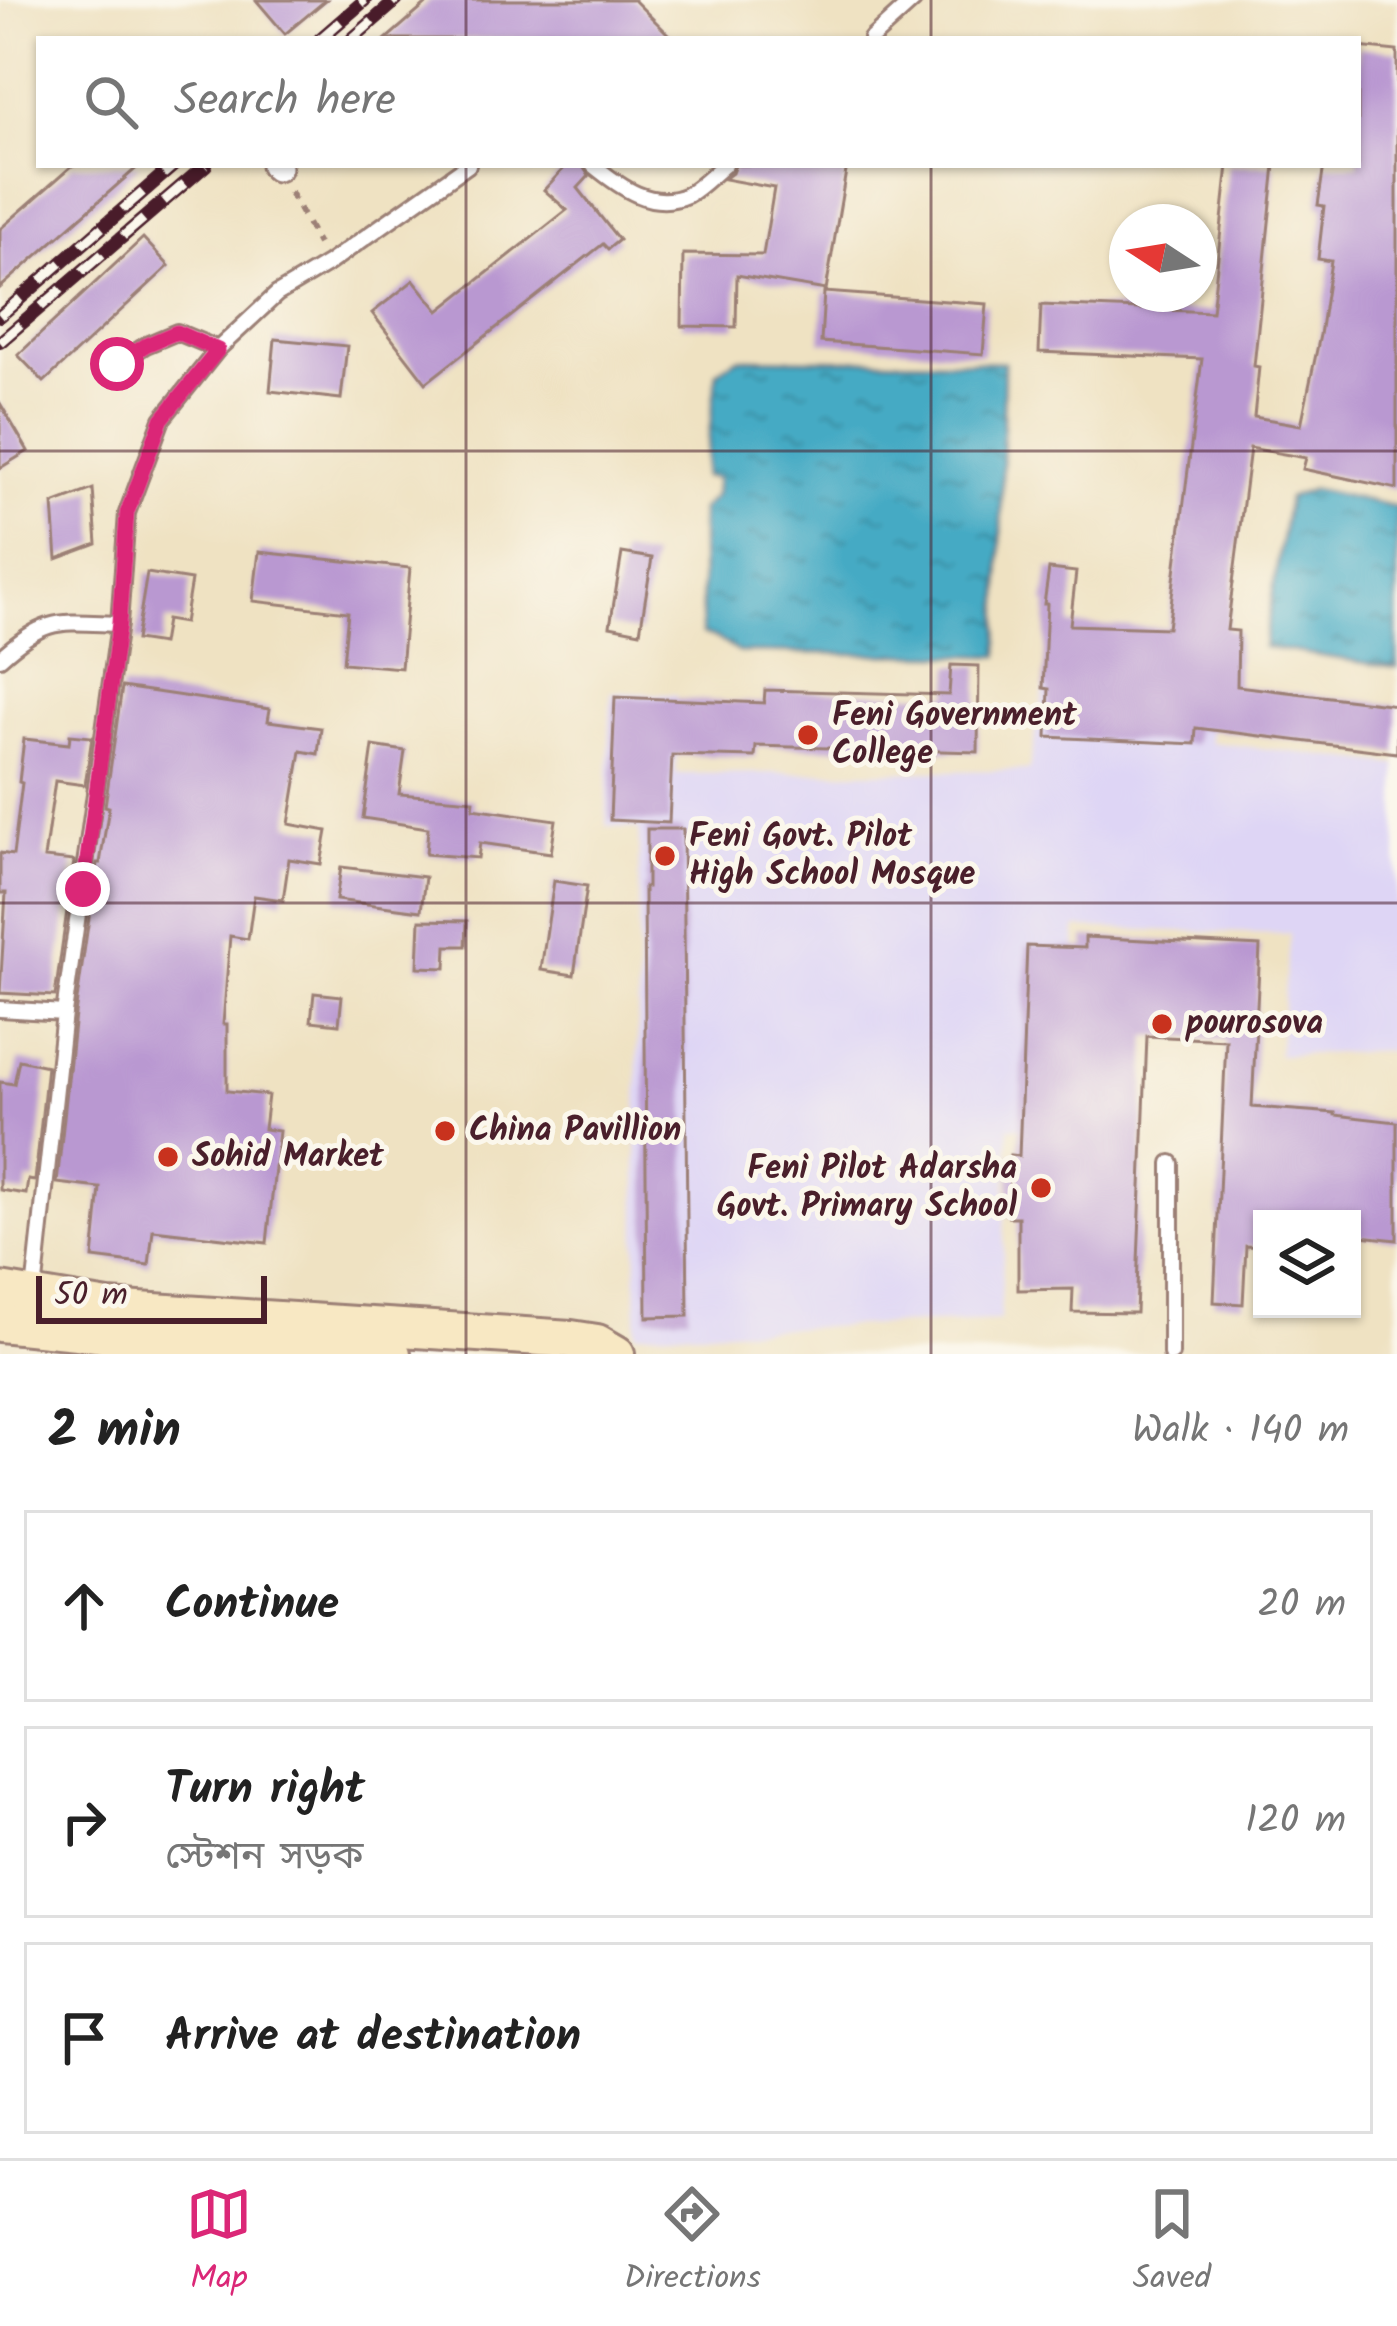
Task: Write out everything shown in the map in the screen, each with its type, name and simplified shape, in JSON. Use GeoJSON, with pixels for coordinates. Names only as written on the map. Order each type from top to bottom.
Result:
{"type":"FeatureCollection","features":[{"type":"Feature","properties":{"kind":"main road"},"geometry":{"type":"LineString","coordinates":[[16,1309],[392,1354]]}},
{"type":"Feature","properties":{"kind":"main road"},"geometry":{"type":"LineString","coordinates":[[16,1309],[108,1309],[571,1339],[597,1343],[616,1354]]}},
{"type":"Feature","properties":{"kind":"lane"},"geometry":{"type":"LineString","coordinates":[[874,36],[914,0]]}},
{"type":"Feature","properties":{"kind":"lane"},"geometry":{"type":"LineString","coordinates":[[16,1309],[119,623],[127,513],[162,419],[218,350],[277,294],[464,168]]}},
{"type":"Feature","properties":{"kind":"lane"},"geometry":{"type":"LineString","coordinates":[[597,168],[616,184],[656,202],[688,194],[720,168]]}},
{"type":"Feature","properties":{"kind":"lane"},"geometry":{"type":"LineString","coordinates":[[117,364],[177,332],[218,350]]}},
{"type":"Feature","properties":{"kind":"lane"},"geometry":{"type":"LineString","coordinates":[[0,658],[25,635],[56,622],[119,623]]}},
{"type":"Feature","properties":{"kind":"lane"},"geometry":{"type":"LineString","coordinates":[[0,1009],[64,1013]]}},
{"type":"Feature","properties":{"kind":"lane"},"geometry":{"type":"LineString","coordinates":[[1171,1163],[1171,1354]]}},
{"type":"Feature","properties":{"kind":"path"},"geometry":{"type":"LineString","coordinates":[[277,168],[328,263]]}},
{"type":"Feature","properties":{"kind":"shaded area"},"geometry":{"type":"Polygon","coordinates":[[[1045,684],[1209,691],[1210,742],[1397,765],[1397,1051],[1278,1055],[1290,934],[1076,928],[1072,1130],[1009,1127],[1000,1321],[636,1333],[639,829],[606,826],[611,692],[676,695],[676,774],[1029,770],[1045,684]]]}},
{"type":"Feature","properties":{"kind":"water"},"geometry":{"type":"Polygon","coordinates":[[[738,358],[1004,362],[999,656],[738,652],[702,634],[701,510],[715,495],[717,478],[704,476],[717,372],[738,358]]]}},
{"type":"Feature","properties":{"kind":"water"},"geometry":{"type":"Polygon","coordinates":[[[1313,489],[1397,507],[1397,668],[1264,647],[1288,498],[1313,489]]]}},
{"type":"Feature","properties":{"kind":"building"},"geometry":{"type":"Polygon","coordinates":[[[256,0],[326,0],[285,34],[256,0]]]}},
{"type":"Feature","properties":{"kind":"building"},"geometry":{"type":"Polygon","coordinates":[[[431,0],[634,0],[670,36],[389,36],[431,0]]]}},
{"type":"Feature","properties":{"kind":"building"},"geometry":{"type":"Polygon","coordinates":[[[1361,47],[1397,51],[1397,489],[1303,469],[1306,458],[1250,448],[1227,630],[1238,631],[1237,686],[1397,705],[1397,753],[1196,728],[1195,744],[1047,737],[1044,604],[1049,569],[1076,572],[1070,625],[1168,628],[1202,359],[1039,352],[1041,305],[1109,308],[1109,312],[1217,312],[1228,168],[1275,168],[1254,366],[1259,367],[1254,417],[1301,425],[1331,261],[1318,259],[1324,206],[1318,205],[1324,168],[1361,168],[1361,47]]]}},
{"type":"Feature","properties":{"kind":"building"},"geometry":{"type":"Polygon","coordinates":[[[70,168],[137,168],[0,288],[0,229],[70,168]]]}},
{"type":"Feature","properties":{"kind":"building"},"geometry":{"type":"Polygon","coordinates":[[[564,168],[584,168],[589,176],[578,188],[619,240],[608,249],[603,244],[426,383],[372,313],[414,280],[439,311],[567,210],[544,190],[564,168]]]}},
{"type":"Feature","properties":{"kind":"building"},"geometry":{"type":"Polygon","coordinates":[[[734,168],[846,168],[826,290],[737,275],[736,327],[682,326],[683,254],[763,255],[774,188],[724,179],[734,168]]]}},
{"type":"Feature","properties":{"kind":"building"},"geometry":{"type":"Polygon","coordinates":[[[143,238],[169,266],[44,382],[18,355],[143,238]]]}},
{"type":"Feature","properties":{"kind":"building"},"geometry":{"type":"Polygon","coordinates":[[[824,292],[987,304],[983,354],[821,342],[824,292]]]}},
{"type":"Feature","properties":{"kind":"building"},"geometry":{"type":"Polygon","coordinates":[[[275,339],[347,346],[341,399],[270,391],[275,339]]]}},
{"type":"Feature","properties":{"kind":"building"},"geometry":{"type":"Polygon","coordinates":[[[0,403],[28,451],[0,468],[0,403]]]}},
{"type":"Feature","properties":{"kind":"building"},"geometry":{"type":"Polygon","coordinates":[[[93,489],[97,544],[57,559],[53,504],[93,489]]]}},
{"type":"Feature","properties":{"kind":"building"},"geometry":{"type":"Polygon","coordinates":[[[259,552],[410,568],[401,668],[343,663],[348,612],[253,601],[259,552]]]}},
{"type":"Feature","properties":{"kind":"building"},"geometry":{"type":"Polygon","coordinates":[[[622,553],[652,558],[640,632],[610,626],[622,553]]]}},
{"type":"Feature","properties":{"kind":"building"},"geometry":{"type":"Polygon","coordinates":[[[147,573],[191,580],[184,623],[166,620],[162,644],[136,640],[147,573]]]}},
{"type":"Feature","properties":{"kind":"building"},"geometry":{"type":"Polygon","coordinates":[[[951,665],[979,666],[978,752],[756,746],[755,757],[672,755],[669,823],[610,820],[615,697],[764,703],[765,690],[949,695],[951,665]]]}},
{"type":"Feature","properties":{"kind":"building"},"geometry":{"type":"Polygon","coordinates":[[[122,687],[270,709],[268,721],[321,728],[318,754],[301,751],[289,824],[327,831],[321,864],[289,859],[283,900],[254,896],[248,939],[230,936],[223,1024],[227,1024],[227,1091],[268,1095],[264,1129],[279,1131],[267,1243],[153,1230],[149,1265],[93,1258],[100,1188],[57,1183],[75,1014],[109,807],[105,806],[122,687]]]}},
{"type":"Feature","properties":{"kind":"building"},"geometry":{"type":"Polygon","coordinates":[[[70,735],[92,737],[85,785],[55,781],[44,858],[74,861],[55,996],[0,993],[6,893],[0,893],[0,853],[13,855],[24,739],[69,744],[70,735]]]}},
{"type":"Feature","properties":{"kind":"building"},"geometry":{"type":"Polygon","coordinates":[[[373,746],[405,751],[399,794],[474,800],[473,808],[556,820],[551,853],[480,843],[478,858],[426,854],[428,828],[363,818],[373,746]]]}},
{"type":"Feature","properties":{"kind":"building"},"geometry":{"type":"Polygon","coordinates":[[[647,829],[683,829],[688,1316],[647,1317],[647,829]]]}},
{"type":"Feature","properties":{"kind":"building"},"geometry":{"type":"Polygon","coordinates":[[[341,867],[425,877],[421,911],[336,900],[341,867]]]}},
{"type":"Feature","properties":{"kind":"building"},"geometry":{"type":"Polygon","coordinates":[[[554,881],[587,886],[574,975],[541,970],[554,881]]]}},
{"type":"Feature","properties":{"kind":"building"},"geometry":{"type":"Polygon","coordinates":[[[420,920],[467,921],[466,946],[447,946],[446,968],[418,967],[420,920]]]}},
{"type":"Feature","properties":{"kind":"building"},"geometry":{"type":"Polygon","coordinates":[[[1085,937],[1260,946],[1252,1107],[1397,1122],[1397,1240],[1361,1236],[1361,1210],[1253,1210],[1253,1246],[1246,1246],[1243,1304],[1214,1302],[1226,1040],[1147,1036],[1136,1313],[1072,1312],[1073,1289],[1018,1290],[1018,1217],[1009,1217],[1010,1155],[1019,1156],[1027,946],[1085,948],[1085,937]]]}},
{"type":"Feature","properties":{"kind":"building"},"geometry":{"type":"Polygon","coordinates":[[[314,993],[342,996],[339,1024],[311,1021],[314,993]]]}},
{"type":"Feature","properties":{"kind":"building"},"geometry":{"type":"Polygon","coordinates":[[[19,1060],[47,1066],[35,1181],[28,1180],[26,1194],[0,1190],[0,1082],[14,1084],[19,1060]]]}},
{"type":"Feature","properties":{"kind":"railway"},"geometry":{"type":"LineString","coordinates":[[323,36],[365,0]]}},
{"type":"Feature","properties":{"kind":"railway"},"geometry":{"type":"LineString","coordinates":[[355,36],[397,0]]}},
{"type":"Feature","properties":{"kind":"railway"},"geometry":{"type":"LineString","coordinates":[[0,316],[171,168]]}},
{"type":"Feature","properties":{"kind":"railway"},"geometry":{"type":"LineString","coordinates":[[0,342],[203,168]]}},
{"type":"Feature","properties":{"kind":"place","name":"Feni Government College"},"geometry":{"type":"Point","coordinates":[808,735]}},
{"type":"Feature","properties":{"kind":"place","name":"Feni Govt. Pilot High School Mosque"},"geometry":{"type":"Point","coordinates":[665,856]}},
{"type":"Feature","properties":{"kind":"place","name":"pourosova"},"geometry":{"type":"Point","coordinates":[1162,1024]}},
{"type":"Feature","properties":{"kind":"place","name":"China Pavillion"},"geometry":{"type":"Point","coordinates":[445,1131]}},
{"type":"Feature","properties":{"kind":"place","name":"Sohid Market"},"geometry":{"type":"Point","coordinates":[168,1157]}},
{"type":"Feature","properties":{"kind":"place","name":"Feni Pilot Adarsha Govt. Primary School"},"geometry":{"type":"Point","coordinates":[1041,1188]}},
{"type":"Feature","properties":{"kind":"route"},"geometry":{"type":"LineString","coordinates":[[83,889],[119,623],[127,513],[162,419],[218,350],[177,332],[117,364]]}}]}
